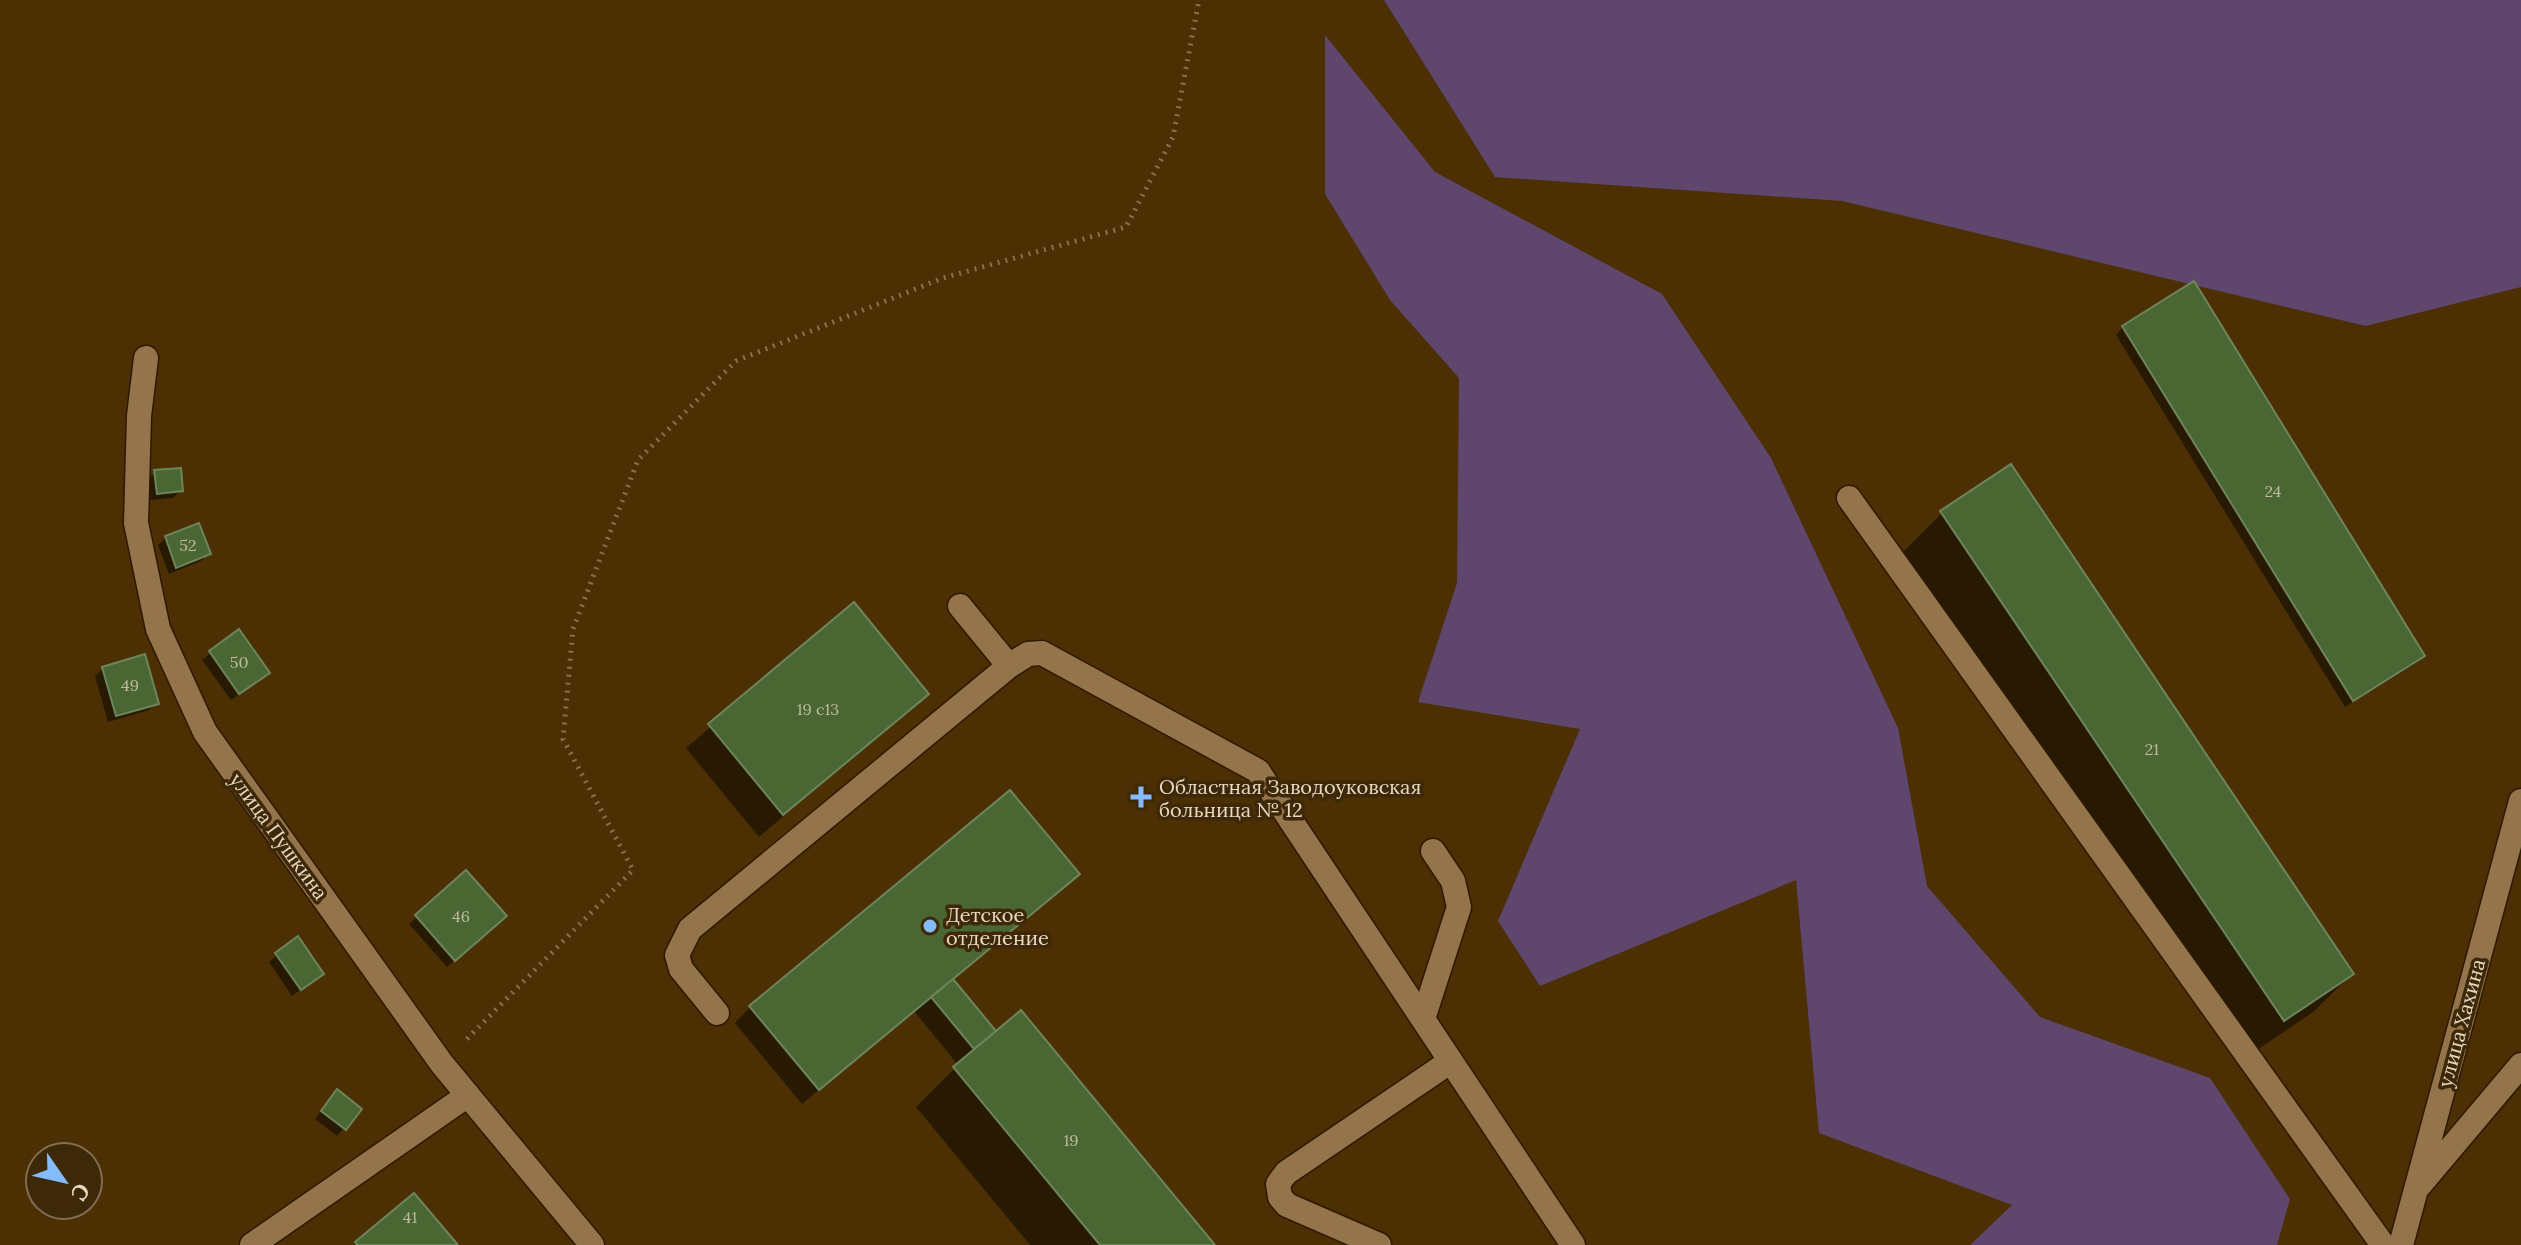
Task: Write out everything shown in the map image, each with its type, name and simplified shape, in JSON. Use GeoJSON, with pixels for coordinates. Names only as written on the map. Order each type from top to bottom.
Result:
{"type":"FeatureCollection","features":[{"type":"Feature","properties":{"kind":"street","name":"улица Пушкина"},"geometry":{"type":"LineString","coordinates":[[146,358],[139,416],[136,523],[158,629],[205,732],[442,1064],[592,1245]]}},
{"type":"Feature","properties":{"kind":"street"},"geometry":{"type":"LineString","coordinates":[[1849,498],[2383,1245]]}},
{"type":"Feature","properties":{"kind":"street"},"geometry":{"type":"LineString","coordinates":[[960,606],[1009,666]]}},
{"type":"Feature","properties":{"kind":"street"},"geometry":{"type":"LineString","coordinates":[[717,1013],[681,969],[677,955],[690,929],[1009,666],[1028,654],[1054,657],[1258,771],[1573,1245]]}},
{"type":"Feature","properties":{"kind":"street","name":"улица Хахина"},"geometry":{"type":"LineString","coordinates":[[2401,1245],[2521,801]]}},
{"type":"Feature","properties":{"kind":"street"},"geometry":{"type":"LineString","coordinates":[[1423,1019],[1459,907],[1453,881],[1433,851]]}},
{"type":"Feature","properties":{"kind":"street"},"geometry":{"type":"LineString","coordinates":[[1379,1245],[1287,1205],[1280,1197],[1278,1184],[1286,1173],[1451,1061]]}},
{"type":"Feature","properties":{"kind":"street"},"geometry":{"type":"LineString","coordinates":[[2415,1190],[2521,1065]]}},
{"type":"Feature","properties":{"kind":"street"},"geometry":{"type":"LineString","coordinates":[[252,1245],[282,1237],[468,1095]]}},
{"type":"Feature","properties":{"kind":"path"},"geometry":{"type":"LineString","coordinates":[[442,1064],[633,870],[563,739],[573,629],[638,460],[736,361],[943,278],[1126,227],[1173,137],[1199,0]]}},
{"type":"Feature","properties":{"kind":"shaded area"},"geometry":{"type":"Polygon","coordinates":[[[1384,0],[2521,0],[2521,287],[2366,326],[1842,201],[1495,177],[1384,0]]]}},
{"type":"Feature","properties":{"kind":"shaded area"},"geometry":{"type":"Polygon","coordinates":[[[1325,35],[1435,172],[1662,294],[1771,458],[1898,728],[1927,886],[2040,1017],[2210,1078],[2290,1199],[2277,1245],[1970,1245],[2012,1205],[1819,1133],[1796,880],[1540,986],[1498,921],[1580,729],[1418,702],[1457,583],[1459,378],[1390,300],[1325,194],[1325,35]]]}},
{"type":"Feature","properties":{"kind":"building"},"geometry":{"type":"Polygon","coordinates":[[[2194,281],[2425,656],[2353,701],[2122,326],[2194,281]]]}},
{"type":"Feature","properties":{"kind":"building"},"geometry":{"type":"Polygon","coordinates":[[[2011,464],[2354,974],[2284,1021],[1940,511],[2011,464]]]}},
{"type":"Feature","properties":{"kind":"building"},"geometry":{"type":"Polygon","coordinates":[[[181,468],[183,491],[157,494],[154,470],[181,468]]]}},
{"type":"Feature","properties":{"kind":"building"},"geometry":{"type":"Polygon","coordinates":[[[199,523],[211,554],[176,568],[165,536],[199,523]]]}},
{"type":"Feature","properties":{"kind":"building"},"geometry":{"type":"Polygon","coordinates":[[[854,602],[929,694],[783,815],[708,724],[854,602]]]}},
{"type":"Feature","properties":{"kind":"building"},"geometry":{"type":"Polygon","coordinates":[[[239,629],[270,673],[239,694],[209,651],[239,629]]]}},
{"type":"Feature","properties":{"kind":"building"},"geometry":{"type":"Polygon","coordinates":[[[145,654],[159,704],[116,716],[102,667],[145,654]]]}},
{"type":"Feature","properties":{"kind":"building","name":"Детское отделение"},"geometry":{"type":"Polygon","coordinates":[[[1010,790],[1080,874],[819,1090],[749,1006],[1010,790]]]}},
{"type":"Feature","properties":{"kind":"building"},"geometry":{"type":"Polygon","coordinates":[[[466,870],[507,916],[455,961],[415,915],[466,870]]]}},
{"type":"Feature","properties":{"kind":"building"},"geometry":{"type":"Polygon","coordinates":[[[298,936],[324,974],[301,990],[275,953],[298,936]]]}},
{"type":"Feature","properties":{"kind":"building"},"geometry":{"type":"Polygon","coordinates":[[[953,979],[996,1031],[974,1049],[931,997],[953,979]]]}},
{"type":"Feature","properties":{"kind":"building"},"geometry":{"type":"Polygon","coordinates":[[[1021,1010],[1215,1245],[1100,1245],[953,1067],[1021,1010]]]}},
{"type":"Feature","properties":{"kind":"building"},"geometry":{"type":"Polygon","coordinates":[[[337,1089],[362,1109],[346,1130],[321,1111],[337,1089]]]}},
{"type":"Feature","properties":{"kind":"building"},"geometry":{"type":"Polygon","coordinates":[[[414,1193],[458,1245],[357,1245],[355,1242],[414,1193]]]}},
{"type":"Feature","properties":{"kind":"place","name":"Областная Заводоуковская больница № 12"},"geometry":{"type":"Point","coordinates":[1141,797]}},
{"type":"Feature","properties":{"kind":"place","name":"Детское отделение"},"geometry":{"type":"Point","coordinates":[930,926]}}]}
